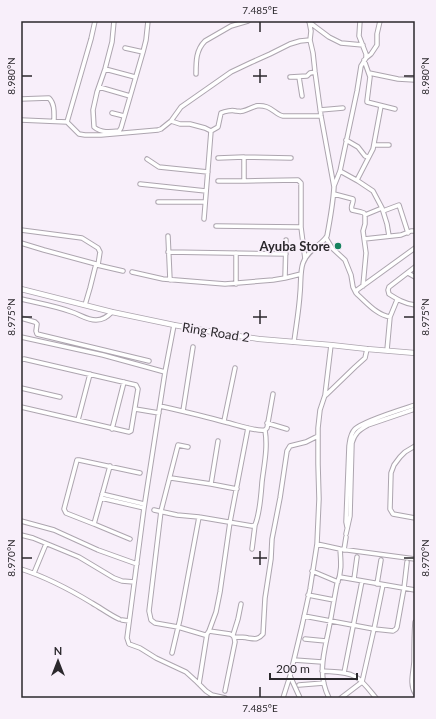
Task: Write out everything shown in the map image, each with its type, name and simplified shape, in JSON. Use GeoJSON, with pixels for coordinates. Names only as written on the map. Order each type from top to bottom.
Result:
{"type":"FeatureCollection","features":[{"type":"Feature","properties":{"kind":"main road","name":"Ring Road 2"},"geometry":{"type":"LineString","coordinates":[[21,288],[112,312],[174,325],[259,339],[415,353]]}},
{"type":"Feature","properties":{"kind":"street"},"geometry":{"type":"LineString","coordinates":[[67,122],[95,21]]}},
{"type":"Feature","properties":{"kind":"street"},"geometry":{"type":"LineString","coordinates":[[114,21],[112,42],[93,110],[94,127],[98,130],[107,132],[119,131],[143,52],[148,21]]}},
{"type":"Feature","properties":{"kind":"street"},"geometry":{"type":"LineString","coordinates":[[196,74],[198,49],[202,44],[231,26],[248,21]]}},
{"type":"Feature","properties":{"kind":"street"},"geometry":{"type":"LineString","coordinates":[[334,187],[340,171],[362,66],[366,54],[359,36],[360,21]]}},
{"type":"Feature","properties":{"kind":"street"},"geometry":{"type":"LineString","coordinates":[[365,59],[371,54],[377,45],[377,34],[380,21]]}},
{"type":"Feature","properties":{"kind":"street"},"geometry":{"type":"LineString","coordinates":[[309,22],[329,37],[341,43],[363,45]]}},
{"type":"Feature","properties":{"kind":"street"},"geometry":{"type":"LineString","coordinates":[[294,342],[300,299],[302,263],[315,246],[328,236],[334,194],[320,110],[314,53],[310,40],[311,31],[309,22]]}},
{"type":"Feature","properties":{"kind":"street"},"geometry":{"type":"LineString","coordinates":[[21,120],[67,122],[78,134],[96,135],[158,130],[170,121],[181,107],[231,72],[290,44],[310,40]]}},
{"type":"Feature","properties":{"kind":"street"},"geometry":{"type":"LineString","coordinates":[[125,48],[143,52]]}},
{"type":"Feature","properties":{"kind":"street"},"geometry":{"type":"LineString","coordinates":[[365,59],[370,78],[366,101],[395,109]]}},
{"type":"Feature","properties":{"kind":"street"},"geometry":{"type":"LineString","coordinates":[[105,69],[135,77]]}},
{"type":"Feature","properties":{"kind":"street"},"geometry":{"type":"LineString","coordinates":[[290,77],[307,76],[310,73],[315,72]]}},
{"type":"Feature","properties":{"kind":"street"},"geometry":{"type":"LineString","coordinates":[[369,73],[398,79],[415,80]]}},
{"type":"Feature","properties":{"kind":"street"},"geometry":{"type":"LineString","coordinates":[[299,76],[302,96]]}},
{"type":"Feature","properties":{"kind":"street"},"geometry":{"type":"LineString","coordinates":[[99,87],[130,96]]}},
{"type":"Feature","properties":{"kind":"street"},"geometry":{"type":"LineString","coordinates":[[21,99],[49,98],[54,106],[54,121]]}},
{"type":"Feature","properties":{"kind":"street"},"geometry":{"type":"LineString","coordinates":[[211,131],[218,127],[221,113],[235,111],[240,112],[259,105],[267,107],[283,116],[321,116]]}},
{"type":"Feature","properties":{"kind":"street"},"geometry":{"type":"LineString","coordinates":[[357,180],[374,145],[381,106]]}},
{"type":"Feature","properties":{"kind":"street"},"geometry":{"type":"LineString","coordinates":[[320,110],[343,108]]}},
{"type":"Feature","properties":{"kind":"street"},"geometry":{"type":"LineString","coordinates":[[112,113],[124,116]]}},
{"type":"Feature","properties":{"kind":"street"},"geometry":{"type":"LineString","coordinates":[[170,121],[180,124],[190,124],[211,131]]}},
{"type":"Feature","properties":{"kind":"street"},"geometry":{"type":"LineString","coordinates":[[204,218],[211,131]]}},
{"type":"Feature","properties":{"kind":"street"},"geometry":{"type":"LineString","coordinates":[[346,140],[358,147],[365,156],[368,157]]}},
{"type":"Feature","properties":{"kind":"street"},"geometry":{"type":"LineString","coordinates":[[374,145],[389,145]]}},
{"type":"Feature","properties":{"kind":"street"},"geometry":{"type":"LineString","coordinates":[[244,157],[244,181]]}},
{"type":"Feature","properties":{"kind":"street"},"geometry":{"type":"LineString","coordinates":[[218,158],[291,158]]}},
{"type":"Feature","properties":{"kind":"street"},"geometry":{"type":"LineString","coordinates":[[147,159],[159,167],[208,172]]}},
{"type":"Feature","properties":{"kind":"street"},"geometry":{"type":"LineString","coordinates":[[340,171],[373,191],[387,224],[389,236]]}},
{"type":"Feature","properties":{"kind":"street"},"geometry":{"type":"LineString","coordinates":[[218,181],[298,180],[301,182],[301,227],[305,259]]}},
{"type":"Feature","properties":{"kind":"street"},"geometry":{"type":"LineString","coordinates":[[140,184],[206,191]]}},
{"type":"Feature","properties":{"kind":"street"},"geometry":{"type":"LineString","coordinates":[[334,194],[353,199],[352,210],[365,214],[399,205],[408,232]]}},
{"type":"Feature","properties":{"kind":"street"},"geometry":{"type":"LineString","coordinates":[[158,202],[206,202]]}},
{"type":"Feature","properties":{"kind":"street"},"geometry":{"type":"LineString","coordinates":[[363,286],[366,253],[363,231],[365,214]]}},
{"type":"Feature","properties":{"kind":"street"},"geometry":{"type":"LineString","coordinates":[[216,226],[301,227]]}},
{"type":"Feature","properties":{"kind":"street"},"geometry":{"type":"LineString","coordinates":[[21,230],[82,238],[98,248],[100,252],[85,305]]}},
{"type":"Feature","properties":{"kind":"street"},"geometry":{"type":"LineString","coordinates":[[364,239],[401,235],[415,231]]}},
{"type":"Feature","properties":{"kind":"street"},"geometry":{"type":"LineString","coordinates":[[168,236],[170,280]]}},
{"type":"Feature","properties":{"kind":"street"},"geometry":{"type":"LineString","coordinates":[[326,238],[332,248],[345,260],[356,293],[373,309],[383,316],[390,317]]}},
{"type":"Feature","properties":{"kind":"street"},"geometry":{"type":"LineString","coordinates":[[285,278],[286,240]]}},
{"type":"Feature","properties":{"kind":"street"},"geometry":{"type":"LineString","coordinates":[[21,243],[123,271]]}},
{"type":"Feature","properties":{"kind":"street"},"geometry":{"type":"LineString","coordinates":[[356,293],[357,290],[415,248]]}},
{"type":"Feature","properties":{"kind":"street"},"geometry":{"type":"LineString","coordinates":[[168,252],[286,254]]}},
{"type":"Feature","properties":{"kind":"street"},"geometry":{"type":"LineString","coordinates":[[236,253],[236,284]]}},
{"type":"Feature","properties":{"kind":"street"},"geometry":{"type":"LineString","coordinates":[[415,268],[389,287],[388,290],[389,294],[397,300],[415,305]]}},
{"type":"Feature","properties":{"kind":"street"},"geometry":{"type":"LineString","coordinates":[[132,272],[162,279],[225,284],[285,278],[301,274]]}},
{"type":"Feature","properties":{"kind":"street"},"geometry":{"type":"LineString","coordinates":[[408,273],[415,277]]}},
{"type":"Feature","properties":{"kind":"street"},"geometry":{"type":"LineString","coordinates":[[21,299],[65,310],[95,320],[103,319],[112,312]]}},
{"type":"Feature","properties":{"kind":"street"},"geometry":{"type":"LineString","coordinates":[[387,350],[390,317],[397,300]]}},
{"type":"Feature","properties":{"kind":"street"},"geometry":{"type":"LineString","coordinates":[[21,318],[37,324],[37,334],[149,361]]}},
{"type":"Feature","properties":{"kind":"street"},"geometry":{"type":"LineString","coordinates":[[174,325],[144,506],[127,638],[129,644],[140,648],[156,658],[186,672],[212,695],[225,698]]}},
{"type":"Feature","properties":{"kind":"street"},"geometry":{"type":"LineString","coordinates":[[21,337],[103,355],[165,372]]}},
{"type":"Feature","properties":{"kind":"street"},"geometry":{"type":"LineString","coordinates":[[282,698],[290,676],[304,616],[317,544],[319,499],[318,436],[320,410],[325,395],[331,345]]}},
{"type":"Feature","properties":{"kind":"street"},"geometry":{"type":"LineString","coordinates":[[183,411],[193,347]]}},
{"type":"Feature","properties":{"kind":"street"},"geometry":{"type":"LineString","coordinates":[[325,395],[365,358],[367,349]]}},
{"type":"Feature","properties":{"kind":"street"},"geometry":{"type":"LineString","coordinates":[[21,360],[24,359],[90,374],[136,385],[138,387],[131,431],[128,432],[21,407]]}},
{"type":"Feature","properties":{"kind":"street"},"geometry":{"type":"LineString","coordinates":[[224,422],[235,368]]}},
{"type":"Feature","properties":{"kind":"street"},"geometry":{"type":"LineString","coordinates":[[78,420],[90,374]]}},
{"type":"Feature","properties":{"kind":"street"},"geometry":{"type":"LineString","coordinates":[[112,429],[124,382]]}},
{"type":"Feature","properties":{"kind":"street"},"geometry":{"type":"LineString","coordinates":[[21,388],[60,397]]}},
{"type":"Feature","properties":{"kind":"street"},"geometry":{"type":"LineString","coordinates":[[252,549],[261,495],[266,450],[267,439],[265,430],[267,428],[272,394]]}},
{"type":"Feature","properties":{"kind":"street"},"geometry":{"type":"LineString","coordinates":[[350,471],[351,435],[355,429],[365,422],[415,405]]}},
{"type":"Feature","properties":{"kind":"street"},"geometry":{"type":"LineString","coordinates":[[160,406],[248,428],[262,431],[265,430]]}},
{"type":"Feature","properties":{"kind":"street"},"geometry":{"type":"LineString","coordinates":[[330,698],[326,692],[324,683],[322,662],[340,577],[342,549],[346,536],[353,438],[357,432],[368,426],[415,408]]}},
{"type":"Feature","properties":{"kind":"street"},"geometry":{"type":"LineString","coordinates":[[135,409],[159,413]]}},
{"type":"Feature","properties":{"kind":"street"},"geometry":{"type":"LineString","coordinates":[[267,423],[287,428]]}},
{"type":"Feature","properties":{"kind":"street"},"geometry":{"type":"LineString","coordinates":[[199,684],[208,632],[216,612],[220,592],[230,522],[248,428]]}},
{"type":"Feature","properties":{"kind":"street"},"geometry":{"type":"LineString","coordinates":[[188,447],[178,446],[162,511],[150,613],[151,620],[155,624],[178,627],[205,635],[208,632],[256,640],[262,637],[263,634],[265,598],[271,560],[272,538],[287,451],[290,446],[306,442],[318,436]]}},
{"type":"Feature","properties":{"kind":"street"},"geometry":{"type":"LineString","coordinates":[[211,484],[218,441]]}},
{"type":"Feature","properties":{"kind":"street"},"geometry":{"type":"LineString","coordinates":[[415,446],[405,452],[394,465],[391,473],[390,509],[393,514],[415,518]]}},
{"type":"Feature","properties":{"kind":"street"},"geometry":{"type":"LineString","coordinates":[[130,539],[66,513],[64,510],[76,461],[79,460],[140,473]]}},
{"type":"Feature","properties":{"kind":"street"},"geometry":{"type":"LineString","coordinates":[[94,524],[110,466]]}},
{"type":"Feature","properties":{"kind":"street"},"geometry":{"type":"LineString","coordinates":[[171,478],[237,489]]}},
{"type":"Feature","properties":{"kind":"street"},"geometry":{"type":"LineString","coordinates":[[102,496],[144,506]]}},
{"type":"Feature","properties":{"kind":"street"},"geometry":{"type":"LineString","coordinates":[[154,510],[177,515],[199,517],[252,526],[255,525]]}},
{"type":"Feature","properties":{"kind":"street"},"geometry":{"type":"LineString","coordinates":[[172,653],[199,517]]}},
{"type":"Feature","properties":{"kind":"street"},"geometry":{"type":"LineString","coordinates":[[21,521],[54,530],[98,550],[137,564]]}},
{"type":"Feature","properties":{"kind":"street"},"geometry":{"type":"LineString","coordinates":[[21,535],[33,538],[80,557],[114,578],[122,581],[134,582]]}},
{"type":"Feature","properties":{"kind":"street"},"geometry":{"type":"LineString","coordinates":[[34,573],[46,544]]}},
{"type":"Feature","properties":{"kind":"street"},"geometry":{"type":"LineString","coordinates":[[317,544],[415,559]]}},
{"type":"Feature","properties":{"kind":"street"},"geometry":{"type":"LineString","coordinates":[[354,579],[357,557]]}},
{"type":"Feature","properties":{"kind":"street"},"geometry":{"type":"LineString","coordinates":[[377,584],[382,560]]}},
{"type":"Feature","properties":{"kind":"street"},"geometry":{"type":"LineString","coordinates":[[304,616],[330,620],[352,626],[393,631],[397,627],[408,562]]}},
{"type":"Feature","properties":{"kind":"street"},"geometry":{"type":"LineString","coordinates":[[21,569],[50,580],[121,620],[129,621]]}},
{"type":"Feature","properties":{"kind":"street"},"geometry":{"type":"LineString","coordinates":[[312,572],[338,582]]}},
{"type":"Feature","properties":{"kind":"street"},"geometry":{"type":"LineString","coordinates":[[340,577],[415,590]]}},
{"type":"Feature","properties":{"kind":"street"},"geometry":{"type":"LineString","coordinates":[[344,673],[362,581]]}},
{"type":"Feature","properties":{"kind":"street"},"geometry":{"type":"LineString","coordinates":[[342,698],[362,682],[383,585]]}},
{"type":"Feature","properties":{"kind":"street"},"geometry":{"type":"LineString","coordinates":[[308,595],[334,600]]}},
{"type":"Feature","properties":{"kind":"street"},"geometry":{"type":"LineString","coordinates":[[224,691],[235,642],[234,636],[241,604]]}},
{"type":"Feature","properties":{"kind":"street"},"geometry":{"type":"LineString","coordinates":[[415,622],[413,648],[414,670],[412,683],[415,694]]}},
{"type":"Feature","properties":{"kind":"street"},"geometry":{"type":"LineString","coordinates":[[305,639],[326,641]]}},
{"type":"Feature","properties":{"kind":"street"},"geometry":{"type":"LineString","coordinates":[[294,660],[322,662]]}},
{"type":"Feature","properties":{"kind":"street"},"geometry":{"type":"LineString","coordinates":[[322,671],[344,673],[357,678],[376,698]]}},
{"type":"Feature","properties":{"kind":"street"},"geometry":{"type":"LineString","coordinates":[[290,676],[300,698]]}},
{"type":"Feature","properties":{"kind":"street"},"geometry":{"type":"LineString","coordinates":[[299,685],[324,683]]}},
{"type":"Feature","properties":{"kind":"place","name":"Ayuba Store"},"geometry":{"type":"Point","coordinates":[338,246]}}]}
